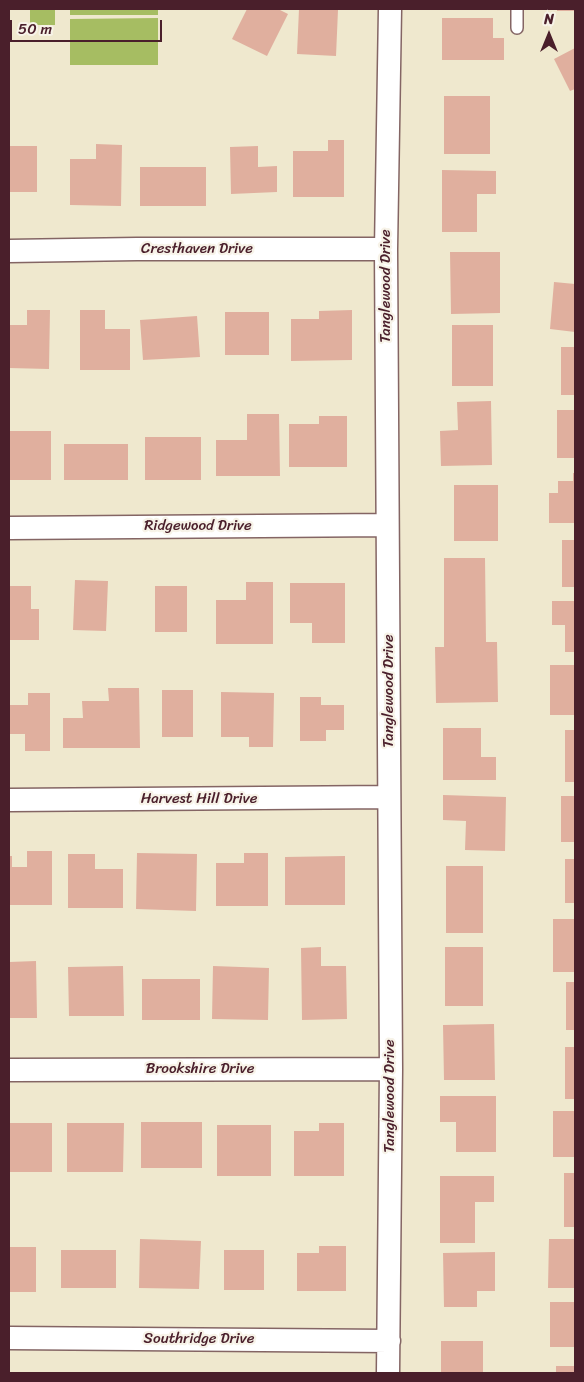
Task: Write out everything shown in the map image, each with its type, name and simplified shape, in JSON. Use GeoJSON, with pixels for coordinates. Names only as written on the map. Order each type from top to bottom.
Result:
{"type":"FeatureCollection","features":[{"type":"Feature","properties":{"kind":"street","name":"Tanglewood Drive"},"geometry":{"type":"LineString","coordinates":[[388,1373],[390,1069],[386,249],[390,9]]}},
{"type":"Feature","properties":{"kind":"street","name":"Cresthaven Drive"},"geometry":{"type":"LineString","coordinates":[[9,251],[386,249]]}},
{"type":"Feature","properties":{"kind":"street","name":"Ridgewood Drive"},"geometry":{"type":"LineString","coordinates":[[9,528],[387,525]]}},
{"type":"Feature","properties":{"kind":"street","name":"Harvest Hill Drive"},"geometry":{"type":"LineString","coordinates":[[9,800],[389,797]]}},
{"type":"Feature","properties":{"kind":"street","name":"Brookshire Drive"},"geometry":{"type":"LineString","coordinates":[[9,1070],[390,1069]]}},
{"type":"Feature","properties":{"kind":"street","name":"Southridge Drive"},"geometry":{"type":"LineString","coordinates":[[9,1338],[389,1341]]}},
{"type":"Feature","properties":{"kind":"lane"},"geometry":{"type":"LineString","coordinates":[[516,28],[517,9]]}},
{"type":"Feature","properties":{"kind":"green space"},"geometry":{"type":"Polygon","coordinates":[[[30,9],[55,9],[55,25],[30,25],[30,9]]]}},
{"type":"Feature","properties":{"kind":"green space"},"geometry":{"type":"Polygon","coordinates":[[[70,9],[158,9],[158,15],[70,15],[70,9]]]}},
{"type":"Feature","properties":{"kind":"green space"},"geometry":{"type":"Polygon","coordinates":[[[158,18],[158,65],[70,65],[70,19],[158,18]]]}},
{"type":"Feature","properties":{"kind":"building"},"geometry":{"type":"Polygon","coordinates":[[[247,9],[278,9],[288,14],[267,56],[232,39],[247,9]]]}},
{"type":"Feature","properties":{"kind":"building"},"geometry":{"type":"Polygon","coordinates":[[[299,9],[338,10],[336,56],[297,54],[299,9]]]}},
{"type":"Feature","properties":{"kind":"building"},"geometry":{"type":"Polygon","coordinates":[[[557,9],[575,9],[575,11],[557,11],[557,9]]]}},
{"type":"Feature","properties":{"kind":"building"},"geometry":{"type":"Polygon","coordinates":[[[442,18],[493,18],[493,38],[504,38],[504,60],[442,60],[442,18]]]}},
{"type":"Feature","properties":{"kind":"building"},"geometry":{"type":"Polygon","coordinates":[[[575,48],[575,89],[570,91],[554,59],[575,48]]]}},
{"type":"Feature","properties":{"kind":"building"},"geometry":{"type":"Polygon","coordinates":[[[444,96],[490,96],[490,154],[444,154],[444,96]]]}},
{"type":"Feature","properties":{"kind":"building"},"geometry":{"type":"Polygon","coordinates":[[[328,140],[344,140],[344,197],[293,197],[293,151],[328,151],[328,140]]]}},
{"type":"Feature","properties":{"kind":"building"},"geometry":{"type":"Polygon","coordinates":[[[96,144],[122,145],[121,206],[70,205],[70,159],[96,159],[96,144]]]}},
{"type":"Feature","properties":{"kind":"building"},"geometry":{"type":"Polygon","coordinates":[[[9,146],[37,146],[37,192],[9,192],[9,146]]]}},
{"type":"Feature","properties":{"kind":"building"},"geometry":{"type":"Polygon","coordinates":[[[258,146],[258,167],[277,166],[277,192],[231,194],[230,147],[258,146]]]}},
{"type":"Feature","properties":{"kind":"building"},"geometry":{"type":"Polygon","coordinates":[[[140,167],[206,167],[206,206],[140,206],[140,167]]]}},
{"type":"Feature","properties":{"kind":"building"},"geometry":{"type":"Polygon","coordinates":[[[442,170],[496,171],[496,194],[477,194],[477,232],[442,232],[442,170]]]}},
{"type":"Feature","properties":{"kind":"building"},"geometry":{"type":"Polygon","coordinates":[[[450,252],[500,252],[500,313],[451,314],[450,252]]]}},
{"type":"Feature","properties":{"kind":"building"},"geometry":{"type":"Polygon","coordinates":[[[554,282],[575,284],[575,332],[550,329],[554,282]]]}},
{"type":"Feature","properties":{"kind":"building"},"geometry":{"type":"Polygon","coordinates":[[[27,310],[50,310],[49,369],[9,368],[9,325],[27,325],[27,310]]]}},
{"type":"Feature","properties":{"kind":"building"},"geometry":{"type":"Polygon","coordinates":[[[80,310],[105,310],[105,329],[130,329],[130,370],[80,370],[80,310]]]}},
{"type":"Feature","properties":{"kind":"building"},"geometry":{"type":"Polygon","coordinates":[[[352,310],[352,360],[291,361],[291,319],[319,319],[319,311],[352,310]]]}},
{"type":"Feature","properties":{"kind":"building"},"geometry":{"type":"Polygon","coordinates":[[[225,312],[269,312],[269,355],[225,355],[225,312]]]}},
{"type":"Feature","properties":{"kind":"building"},"geometry":{"type":"Polygon","coordinates":[[[197,316],[200,357],[143,360],[140,320],[197,316]]]}},
{"type":"Feature","properties":{"kind":"building"},"geometry":{"type":"Polygon","coordinates":[[[452,325],[493,325],[493,386],[452,386],[452,325]]]}},
{"type":"Feature","properties":{"kind":"building"},"geometry":{"type":"Polygon","coordinates":[[[561,347],[575,347],[575,395],[561,395],[561,347]]]}},
{"type":"Feature","properties":{"kind":"building"},"geometry":{"type":"Polygon","coordinates":[[[491,401],[492,465],[441,466],[440,431],[458,430],[457,402],[491,401]]]}},
{"type":"Feature","properties":{"kind":"building"},"geometry":{"type":"Polygon","coordinates":[[[557,410],[575,410],[575,458],[557,458],[557,410]]]}},
{"type":"Feature","properties":{"kind":"building"},"geometry":{"type":"Polygon","coordinates":[[[247,414],[279,414],[280,476],[216,476],[216,440],[247,440],[247,414]]]}},
{"type":"Feature","properties":{"kind":"building"},"geometry":{"type":"Polygon","coordinates":[[[319,416],[347,416],[347,467],[289,467],[289,424],[319,424],[319,416]]]}},
{"type":"Feature","properties":{"kind":"building"},"geometry":{"type":"Polygon","coordinates":[[[9,431],[51,431],[51,480],[9,480],[9,431]]]}},
{"type":"Feature","properties":{"kind":"building"},"geometry":{"type":"Polygon","coordinates":[[[145,437],[201,437],[201,480],[145,480],[145,437]]]}},
{"type":"Feature","properties":{"kind":"building"},"geometry":{"type":"Polygon","coordinates":[[[64,444],[128,444],[128,480],[64,480],[64,444]]]}},
{"type":"Feature","properties":{"kind":"building"},"geometry":{"type":"Polygon","coordinates":[[[573,473],[575,473],[575,523],[549,523],[549,493],[558,493],[558,481],[573,481],[573,473]]]}},
{"type":"Feature","properties":{"kind":"building"},"geometry":{"type":"Polygon","coordinates":[[[454,485],[498,485],[498,541],[454,541],[454,485]]]}},
{"type":"Feature","properties":{"kind":"building"},"geometry":{"type":"Polygon","coordinates":[[[562,540],[575,540],[575,587],[562,587],[562,540]]]}},
{"type":"Feature","properties":{"kind":"building"},"geometry":{"type":"Polygon","coordinates":[[[444,558],[485,558],[486,642],[497,642],[498,702],[436,703],[435,647],[444,647],[444,558]]]}},
{"type":"Feature","properties":{"kind":"building"},"geometry":{"type":"Polygon","coordinates":[[[75,580],[108,581],[106,631],[73,630],[75,580]]]}},
{"type":"Feature","properties":{"kind":"building"},"geometry":{"type":"Polygon","coordinates":[[[246,582],[273,582],[273,644],[216,644],[216,600],[246,600],[246,582]]]}},
{"type":"Feature","properties":{"kind":"building"},"geometry":{"type":"Polygon","coordinates":[[[290,583],[345,583],[345,643],[312,643],[312,623],[290,623],[290,583]]]}},
{"type":"Feature","properties":{"kind":"building"},"geometry":{"type":"Polygon","coordinates":[[[9,586],[31,586],[31,609],[39,609],[39,640],[9,640],[9,586]]]}},
{"type":"Feature","properties":{"kind":"building"},"geometry":{"type":"Polygon","coordinates":[[[155,586],[187,586],[187,632],[155,632],[155,586]]]}},
{"type":"Feature","properties":{"kind":"building"},"geometry":{"type":"Polygon","coordinates":[[[552,601],[575,601],[575,652],[565,652],[565,625],[552,625],[552,601]]]}},
{"type":"Feature","properties":{"kind":"building"},"geometry":{"type":"Polygon","coordinates":[[[550,665],[575,665],[575,715],[550,715],[550,665]]]}},
{"type":"Feature","properties":{"kind":"building"},"geometry":{"type":"Polygon","coordinates":[[[108,688],[139,688],[140,748],[63,748],[63,718],[83,718],[82,701],[109,701],[108,688]]]}},
{"type":"Feature","properties":{"kind":"building"},"geometry":{"type":"Polygon","coordinates":[[[162,690],[193,690],[193,737],[162,737],[162,690]]]}},
{"type":"Feature","properties":{"kind":"building"},"geometry":{"type":"Polygon","coordinates":[[[221,692],[274,693],[273,747],[249,747],[249,737],[221,737],[221,692]]]}},
{"type":"Feature","properties":{"kind":"building"},"geometry":{"type":"Polygon","coordinates":[[[28,693],[50,693],[50,751],[25,751],[25,734],[9,734],[9,705],[28,705],[28,693]]]}},
{"type":"Feature","properties":{"kind":"building"},"geometry":{"type":"Polygon","coordinates":[[[300,697],[321,697],[321,705],[344,705],[344,730],[326,730],[326,741],[300,741],[300,697]]]}},
{"type":"Feature","properties":{"kind":"building"},"geometry":{"type":"Polygon","coordinates":[[[443,728],[481,728],[481,757],[496,757],[496,780],[443,780],[443,728]]]}},
{"type":"Feature","properties":{"kind":"building"},"geometry":{"type":"Polygon","coordinates":[[[565,730],[575,730],[575,782],[565,782],[565,730]]]}},
{"type":"Feature","properties":{"kind":"building"},"geometry":{"type":"Polygon","coordinates":[[[443,795],[506,797],[505,851],[465,850],[466,821],[443,820],[443,795]]]}},
{"type":"Feature","properties":{"kind":"building"},"geometry":{"type":"Polygon","coordinates":[[[561,796],[575,796],[575,842],[561,842],[561,796]]]}},
{"type":"Feature","properties":{"kind":"building"},"geometry":{"type":"Polygon","coordinates":[[[27,851],[52,851],[52,905],[9,905],[9,856],[12,856],[12,867],[27,867],[27,851]]]}},
{"type":"Feature","properties":{"kind":"building"},"geometry":{"type":"Polygon","coordinates":[[[137,853],[197,854],[196,911],[136,909],[137,853]]]}},
{"type":"Feature","properties":{"kind":"building"},"geometry":{"type":"Polygon","coordinates":[[[244,853],[268,853],[268,906],[216,906],[216,863],[244,863],[244,853]]]}},
{"type":"Feature","properties":{"kind":"building"},"geometry":{"type":"Polygon","coordinates":[[[68,854],[95,854],[95,869],[123,869],[123,908],[68,908],[68,854]]]}},
{"type":"Feature","properties":{"kind":"building"},"geometry":{"type":"Polygon","coordinates":[[[345,856],[345,905],[285,905],[285,857],[345,856]]]}},
{"type":"Feature","properties":{"kind":"building"},"geometry":{"type":"Polygon","coordinates":[[[565,859],[575,859],[575,903],[565,903],[565,859]]]}},
{"type":"Feature","properties":{"kind":"building"},"geometry":{"type":"Polygon","coordinates":[[[446,866],[483,866],[483,933],[446,933],[446,866]]]}},
{"type":"Feature","properties":{"kind":"building"},"geometry":{"type":"Polygon","coordinates":[[[553,919],[575,919],[575,972],[553,972],[553,919]]]}},
{"type":"Feature","properties":{"kind":"building"},"geometry":{"type":"Polygon","coordinates":[[[321,947],[321,966],[346,966],[347,1019],[302,1020],[301,948],[321,947]]]}},
{"type":"Feature","properties":{"kind":"building"},"geometry":{"type":"Polygon","coordinates":[[[445,947],[483,947],[483,1006],[445,1006],[445,947]]]}},
{"type":"Feature","properties":{"kind":"building"},"geometry":{"type":"Polygon","coordinates":[[[36,961],[37,1018],[9,1018],[9,962],[36,961]]]}},
{"type":"Feature","properties":{"kind":"building"},"geometry":{"type":"Polygon","coordinates":[[[123,966],[124,1016],[69,1016],[68,967],[123,966]]]}},
{"type":"Feature","properties":{"kind":"building"},"geometry":{"type":"Polygon","coordinates":[[[213,966],[269,968],[268,1020],[212,1019],[213,966]]]}},
{"type":"Feature","properties":{"kind":"building"},"geometry":{"type":"Polygon","coordinates":[[[142,979],[200,979],[200,1020],[142,1020],[142,979]]]}},
{"type":"Feature","properties":{"kind":"building"},"geometry":{"type":"Polygon","coordinates":[[[566,982],[575,982],[575,1030],[566,1030],[566,982]]]}},
{"type":"Feature","properties":{"kind":"building"},"geometry":{"type":"Polygon","coordinates":[[[494,1024],[495,1080],[444,1080],[443,1025],[494,1024]]]}},
{"type":"Feature","properties":{"kind":"building"},"geometry":{"type":"Polygon","coordinates":[[[565,1047],[575,1047],[575,1099],[565,1099],[565,1047]]]}},
{"type":"Feature","properties":{"kind":"building"},"geometry":{"type":"Polygon","coordinates":[[[440,1096],[496,1096],[496,1152],[456,1152],[456,1122],[440,1122],[440,1096]]]}},
{"type":"Feature","properties":{"kind":"building"},"geometry":{"type":"Polygon","coordinates":[[[553,1111],[575,1111],[575,1157],[553,1157],[553,1111]]]}},
{"type":"Feature","properties":{"kind":"building"},"geometry":{"type":"Polygon","coordinates":[[[141,1122],[202,1122],[202,1168],[141,1168],[141,1122]]]}},
{"type":"Feature","properties":{"kind":"building"},"geometry":{"type":"Polygon","coordinates":[[[9,1123],[52,1123],[52,1172],[9,1172],[9,1123]]]}},
{"type":"Feature","properties":{"kind":"building"},"geometry":{"type":"Polygon","coordinates":[[[67,1123],[124,1123],[123,1172],[67,1172],[67,1123]]]}},
{"type":"Feature","properties":{"kind":"building"},"geometry":{"type":"Polygon","coordinates":[[[319,1123],[344,1123],[344,1176],[294,1176],[294,1131],[319,1131],[319,1123]]]}},
{"type":"Feature","properties":{"kind":"building"},"geometry":{"type":"Polygon","coordinates":[[[217,1125],[271,1125],[271,1176],[217,1176],[217,1125]]]}},
{"type":"Feature","properties":{"kind":"building"},"geometry":{"type":"Polygon","coordinates":[[[564,1173],[575,1173],[575,1227],[564,1227],[564,1173]]]}},
{"type":"Feature","properties":{"kind":"building"},"geometry":{"type":"Polygon","coordinates":[[[440,1176],[494,1176],[494,1202],[475,1202],[475,1243],[440,1243],[440,1176]]]}},
{"type":"Feature","properties":{"kind":"building"},"geometry":{"type":"Polygon","coordinates":[[[140,1239],[201,1241],[199,1289],[139,1288],[140,1239]]]}},
{"type":"Feature","properties":{"kind":"building"},"geometry":{"type":"Polygon","coordinates":[[[549,1239],[575,1239],[575,1288],[548,1288],[549,1239]]]}},
{"type":"Feature","properties":{"kind":"building"},"geometry":{"type":"Polygon","coordinates":[[[319,1246],[346,1246],[346,1291],[297,1291],[297,1253],[319,1253],[319,1246]]]}},
{"type":"Feature","properties":{"kind":"building"},"geometry":{"type":"Polygon","coordinates":[[[9,1247],[36,1247],[36,1292],[9,1292],[9,1247]]]}},
{"type":"Feature","properties":{"kind":"building"},"geometry":{"type":"Polygon","coordinates":[[[61,1250],[116,1250],[116,1288],[61,1288],[61,1250]]]}},
{"type":"Feature","properties":{"kind":"building"},"geometry":{"type":"Polygon","coordinates":[[[224,1250],[264,1250],[264,1290],[224,1290],[224,1250]]]}},
{"type":"Feature","properties":{"kind":"building"},"geometry":{"type":"Polygon","coordinates":[[[495,1252],[495,1291],[477,1291],[477,1307],[444,1307],[443,1253],[495,1252]]]}},
{"type":"Feature","properties":{"kind":"building"},"geometry":{"type":"Polygon","coordinates":[[[550,1302],[575,1302],[575,1347],[550,1347],[550,1302]]]}},
{"type":"Feature","properties":{"kind":"building"},"geometry":{"type":"Polygon","coordinates":[[[441,1341],[483,1341],[483,1373],[441,1373],[441,1341]]]}},
{"type":"Feature","properties":{"kind":"building"},"geometry":{"type":"Polygon","coordinates":[[[556,1366],[575,1366],[575,1373],[556,1373],[556,1366]]]}}]}
